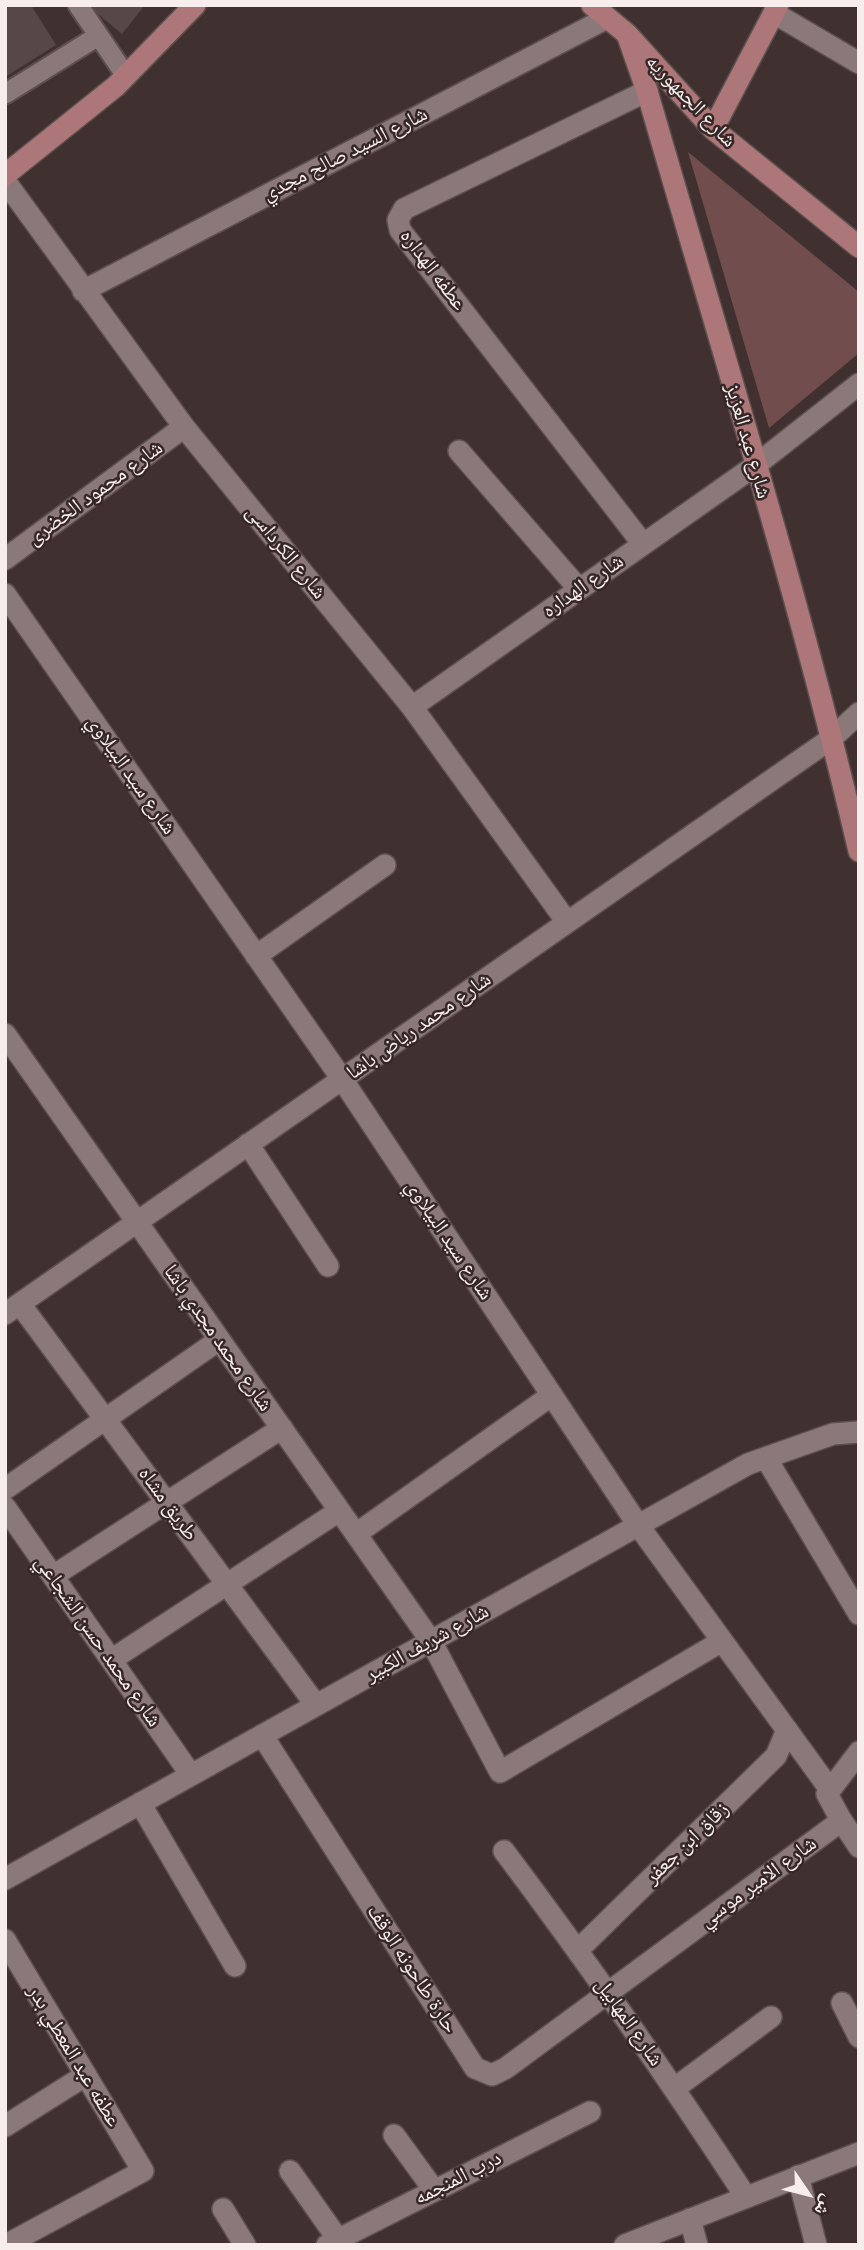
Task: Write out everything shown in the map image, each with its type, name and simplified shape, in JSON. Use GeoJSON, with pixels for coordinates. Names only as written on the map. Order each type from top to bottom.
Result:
{"type":"FeatureCollection","features":[{"type":"Feature","properties":{"kind":"main road"},"geometry":{"type":"LineString","coordinates":[[5,175],[126,76],[195,5]]}},
{"type":"Feature","properties":{"kind":"main road"},"geometry":{"type":"LineString","coordinates":[[713,130],[776,9]]}},
{"type":"Feature","properties":{"kind":"main road","name":"شارع الجمهوريه"},"geometry":{"type":"LineString","coordinates":[[600,12],[627,34],[713,130],[859,247]]}},
{"type":"Feature","properties":{"kind":"main road","name":"شارع عبد العزيز"},"geometry":{"type":"LineString","coordinates":[[627,34],[647,91],[755,465],[832,738],[859,851]]}},
{"type":"Feature","properties":{"kind":"street"},"geometry":{"type":"LineString","coordinates":[[776,9],[859,64]]}},
{"type":"Feature","properties":{"kind":"street","name":"شارع السيد صالح مجدي"},"geometry":{"type":"LineString","coordinates":[[83,290],[600,12]]}},
{"type":"Feature","properties":{"kind":"street","name":"عطفه الهداره"},"geometry":{"type":"LineString","coordinates":[[643,544],[400,230],[398,219],[404,209],[647,91]]}},
{"type":"Feature","properties":{"kind":"street","name":"شارع الكرداسى"},"geometry":{"type":"LineString","coordinates":[[5,181],[184,427],[412,707],[567,922]]}},
{"type":"Feature","properties":{"kind":"street","name":"شارع الهداره"},"geometry":{"type":"LineString","coordinates":[[412,707],[755,465],[859,384]]}},
{"type":"Feature","properties":{"kind":"street","name":"شارع محمود الخضرى"},"geometry":{"type":"LineString","coordinates":[[5,559],[184,427]]}},
{"type":"Feature","properties":{"kind":"street"},"geometry":{"type":"LineString","coordinates":[[459,452],[579,589]]}},
{"type":"Feature","properties":{"kind":"street","name":"شارع سيد البيلاوي"},"geometry":{"type":"LineString","coordinates":[[5,594],[342,1079],[638,1525]]}},
{"type":"Feature","properties":{"kind":"street","name":"شارع محمد رياض باشا"},"geometry":{"type":"LineString","coordinates":[[13,1309],[832,738],[859,713]]}},
{"type":"Feature","properties":{"kind":"street"},"geometry":{"type":"LineString","coordinates":[[256,956],[385,866]]}},
{"type":"Feature","properties":{"kind":"street","name":"شارع محمد مجدي باشا"},"geometry":{"type":"LineString","coordinates":[[5,1034],[432,1641]]}},
{"type":"Feature","properties":{"kind":"street"},"geometry":{"type":"LineString","coordinates":[[248,1144],[328,1266]]}},
{"type":"Feature","properties":{"kind":"street","name":"طريق مشاه"},"geometry":{"type":"LineString","coordinates":[[13,1309],[106,1419],[316,1705]]}},
{"type":"Feature","properties":{"kind":"street"},"geometry":{"type":"LineString","coordinates":[[5,1489],[219,1340]]}},
{"type":"Feature","properties":{"kind":"street"},"geometry":{"type":"LineString","coordinates":[[356,1534],[552,1395]]}},
{"type":"Feature","properties":{"kind":"street"},"geometry":{"type":"LineString","coordinates":[[53,1576],[282,1428]]}},
{"type":"Feature","properties":{"kind":"street","name":"شارع شريف الكبير"},"geometry":{"type":"LineString","coordinates":[[5,1879],[748,1464],[833,1434],[859,1432]]}},
{"type":"Feature","properties":{"kind":"street"},"geometry":{"type":"LineString","coordinates":[[766,1458],[859,1614]]}},
{"type":"Feature","properties":{"kind":"street","name":"شارع محمد حسن الشجاعي"},"geometry":{"type":"LineString","coordinates":[[5,1507],[191,1775]]}},
{"type":"Feature","properties":{"kind":"street"},"geometry":{"type":"LineString","coordinates":[[111,1660],[339,1511]]}},
{"type":"Feature","properties":{"kind":"street"},"geometry":{"type":"LineString","coordinates":[[638,1525],[829,1788]]}},
{"type":"Feature","properties":{"kind":"street"},"geometry":{"type":"LineString","coordinates":[[432,1641],[500,1772],[722,1641]]}},
{"type":"Feature","properties":{"kind":"street","name":"زقاق ابن جعفر"},"geometry":{"type":"LineString","coordinates":[[578,1950],[776,1756],[787,1730]]}},
{"type":"Feature","properties":{"kind":"street","name":"حارة طاحونه الوقف"},"geometry":{"type":"LineString","coordinates":[[262,1735],[475,2068],[492,2075],[506,2068],[608,1992]]}},
{"type":"Feature","properties":{"kind":"street"},"geometry":{"type":"LineString","coordinates":[[859,1752],[829,1788],[828,1798],[859,1847]]}},
{"type":"Feature","properties":{"kind":"street"},"geometry":{"type":"LineString","coordinates":[[140,1803],[235,1966]]}},
{"type":"Feature","properties":{"kind":"street","name":"شارع الامير موسي"},"geometry":{"type":"LineString","coordinates":[[608,1992],[837,1824],[840,1818]]}},
{"type":"Feature","properties":{"kind":"street","name":"شارع المهابيل"},"geometry":{"type":"LineString","coordinates":[[505,1851],[675,2088],[746,2197]]}},
{"type":"Feature","properties":{"kind":"street","name":"عطفه عبد المعطي بدر"},"geometry":{"type":"LineString","coordinates":[[5,1940],[143,2171],[6,2245]]}},
{"type":"Feature","properties":{"kind":"street"},"geometry":{"type":"LineString","coordinates":[[842,2003],[859,2037]]}},
{"type":"Feature","properties":{"kind":"street"},"geometry":{"type":"LineString","coordinates":[[675,2088],[771,2017]]}},
{"type":"Feature","properties":{"kind":"street"},"geometry":{"type":"LineString","coordinates":[[5,2126],[86,2075]]}},
{"type":"Feature","properties":{"kind":"street","name":"درب المنجمه"},"geometry":{"type":"LineString","coordinates":[[335,2243],[590,2112]]}},
{"type":"Feature","properties":{"kind":"street"},"geometry":{"type":"LineString","coordinates":[[394,2135],[434,2190]]}},
{"type":"Feature","properties":{"kind":"street"},"geometry":{"type":"LineString","coordinates":[[625,2245],[859,2153]]}},
{"type":"Feature","properties":{"kind":"street"},"geometry":{"type":"LineString","coordinates":[[290,2171],[335,2243]]}},
{"type":"Feature","properties":{"kind":"street"},"geometry":{"type":"LineString","coordinates":[[798,2176],[816,2245]]}},
{"type":"Feature","properties":{"kind":"street"},"geometry":{"type":"LineString","coordinates":[[223,2209],[245,2245]]}},
{"type":"Feature","properties":{"kind":"street"},"geometry":{"type":"LineString","coordinates":[[690,2218],[697,2245]]}},
{"type":"Feature","properties":{"kind":"lane"},"geometry":{"type":"LineString","coordinates":[[78,5],[126,76]]}},
{"type":"Feature","properties":{"kind":"lane"},"geometry":{"type":"LineString","coordinates":[[5,94],[98,36]]}},
{"type":"Feature","properties":{"kind":"shaded area"},"geometry":{"type":"Polygon","coordinates":[[[688,152],[859,292],[859,353],[769,428],[688,152]]]}},
{"type":"Feature","properties":{"kind":"building"},"geometry":{"type":"Polygon","coordinates":[[[5,5],[31,5],[56,45],[5,77],[5,5]]]}},
{"type":"Feature","properties":{"kind":"building"},"geometry":{"type":"Polygon","coordinates":[[[87,5],[145,5],[122,34],[87,5]]]}}]}
